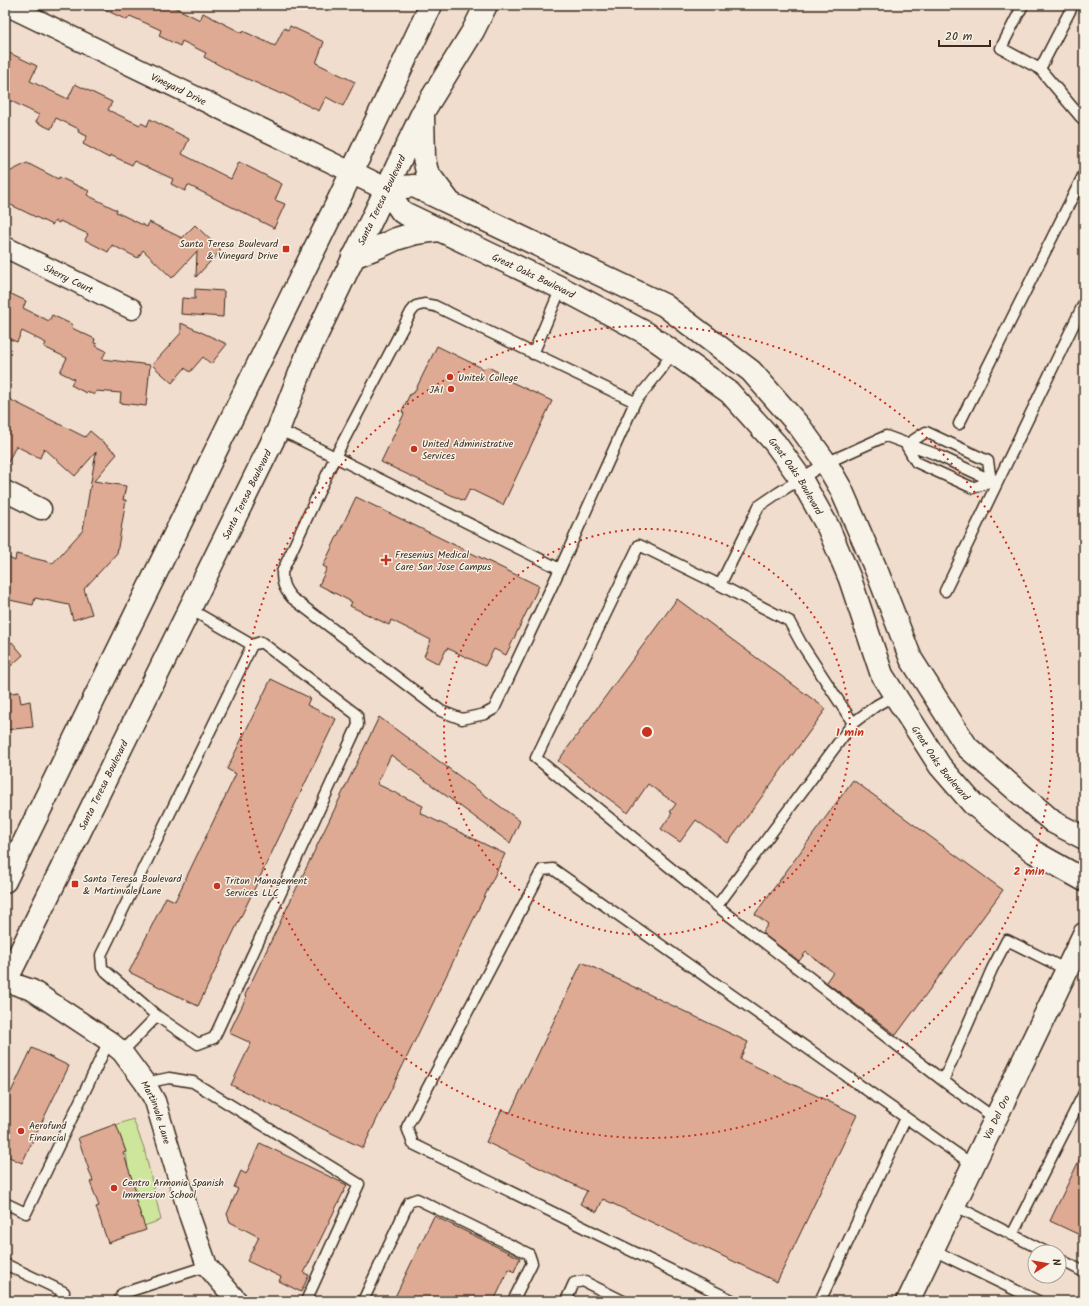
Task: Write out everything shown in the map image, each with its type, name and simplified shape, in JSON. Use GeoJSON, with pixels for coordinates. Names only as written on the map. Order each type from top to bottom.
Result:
{"type":"FeatureCollection","features":[{"type":"Feature","properties":{"kind":"main road"},"geometry":{"type":"LineString","coordinates":[[5,882],[432,5]]}},
{"type":"Feature","properties":{"kind":"main road","name":"Santa Teresa Boulevard"},"geometry":{"type":"LineString","coordinates":[[5,982],[278,430],[307,355],[423,112],[473,31],[486,5]]}},
{"type":"Feature","properties":{"kind":"main road"},"geometry":{"type":"LineString","coordinates":[[423,112],[424,158],[427,172],[452,204]]}},
{"type":"Feature","properties":{"kind":"main road"},"geometry":{"type":"LineString","coordinates":[[351,172],[386,188],[414,186],[664,305],[751,371],[800,426],[826,463],[841,489],[878,574],[911,659],[968,747],[1052,822],[1084,838]]}},
{"type":"Feature","properties":{"kind":"main road","name":"Great Oaks Boulevard"},"geometry":{"type":"LineString","coordinates":[[386,188],[402,212],[561,288],[646,333],[729,392],[775,443],[801,479],[828,527],[850,579],[882,675],[940,766],[973,804],[1034,852],[1084,880]]}},
{"type":"Feature","properties":{"kind":"main road"},"geometry":{"type":"LineString","coordinates":[[353,257],[416,232],[438,230]]}},
{"type":"Feature","properties":{"kind":"main road","name":"Via Del Oro"},"geometry":{"type":"LineString","coordinates":[[908,1301],[1084,934]]}},
{"type":"Feature","properties":{"kind":"street","name":"Vineyard Drive"},"geometry":{"type":"LineString","coordinates":[[6,5],[351,172]]}},
{"type":"Feature","properties":{"kind":"street","name":"Sherry Court"},"geometry":{"type":"LineString","coordinates":[[5,247],[132,309]]}},
{"type":"Feature","properties":{"kind":"street"},"geometry":{"type":"LineString","coordinates":[[5,491],[41,509]]}},
{"type":"Feature","properties":{"kind":"street","name":"Martinvale Lane"},"geometry":{"type":"LineString","coordinates":[[5,982],[32,990],[116,1047],[145,1083],[155,1101],[190,1217],[207,1266],[237,1301]]}},
{"type":"Feature","properties":{"kind":"lane"},"geometry":{"type":"LineString","coordinates":[[1023,5],[1001,48],[1040,69],[1084,121]]}},
{"type":"Feature","properties":{"kind":"lane"},"geometry":{"type":"LineString","coordinates":[[1040,69],[1073,5]]}},
{"type":"Feature","properties":{"kind":"lane"},"geometry":{"type":"LineString","coordinates":[[960,424],[1084,174]]}},
{"type":"Feature","properties":{"kind":"lane"},"geometry":{"type":"LineString","coordinates":[[533,354],[561,288]]}},
{"type":"Feature","properties":{"kind":"lane"},"geometry":{"type":"LineString","coordinates":[[945,591],[994,482],[1084,303]]}},
{"type":"Feature","properties":{"kind":"lane"},"geometry":{"type":"LineString","coordinates":[[635,402],[435,306],[424,304],[416,306],[336,457],[282,572],[282,582],[286,591],[292,598],[441,712],[462,719],[485,714],[494,709],[560,569],[635,402],[673,352]]}},
{"type":"Feature","properties":{"kind":"lane"},"geometry":{"type":"LineString","coordinates":[[278,430],[336,457],[560,569]]}},
{"type":"Feature","properties":{"kind":"lane"},"geometry":{"type":"LineString","coordinates":[[906,444],[926,432],[988,461],[994,482]]}},
{"type":"Feature","properties":{"kind":"lane"},"geometry":{"type":"LineString","coordinates":[[720,585],[759,506],[826,463],[886,436],[936,454],[994,482]]}},
{"type":"Feature","properties":{"kind":"lane"},"geometry":{"type":"LineString","coordinates":[[906,444],[916,462],[973,488],[994,482]]}},
{"type":"Feature","properties":{"kind":"lane"},"geometry":{"type":"LineString","coordinates":[[853,723],[801,643],[789,621],[639,545],[536,758],[717,906],[996,1119]]}},
{"type":"Feature","properties":{"kind":"lane"},"geometry":{"type":"LineString","coordinates":[[190,609],[252,645]]}},
{"type":"Feature","properties":{"kind":"lane"},"geometry":{"type":"LineString","coordinates":[[261,642],[357,715],[358,725],[214,1038],[198,1044],[157,1016],[102,968],[101,955],[252,645],[261,642]]}},
{"type":"Feature","properties":{"kind":"lane"},"geometry":{"type":"LineString","coordinates":[[717,906],[853,723],[877,705],[895,695]]}},
{"type":"Feature","properties":{"kind":"lane"},"geometry":{"type":"LineString","coordinates":[[734,1301],[413,1144],[407,1128],[542,870],[553,869],[974,1166]]}},
{"type":"Feature","properties":{"kind":"lane"},"geometry":{"type":"LineString","coordinates":[[944,1080],[992,969],[1007,940],[1067,970]]}},
{"type":"Feature","properties":{"kind":"lane"},"geometry":{"type":"LineString","coordinates":[[5,1203],[26,1213],[116,1047],[157,1016]]}},
{"type":"Feature","properties":{"kind":"lane"},"geometry":{"type":"LineString","coordinates":[[145,1083],[169,1078],[193,1082],[359,1184],[306,1301]]}},
{"type":"Feature","properties":{"kind":"lane"},"geometry":{"type":"LineString","coordinates":[[1012,1234],[1084,1092]]}},
{"type":"Feature","properties":{"kind":"lane"},"geometry":{"type":"LineString","coordinates":[[820,1301],[906,1118]]}},
{"type":"Feature","properties":{"kind":"lane"},"geometry":{"type":"LineString","coordinates":[[363,1301],[409,1202],[417,1199],[529,1254],[532,1263],[513,1301]]}},
{"type":"Feature","properties":{"kind":"lane"},"geometry":{"type":"LineString","coordinates":[[954,1205],[1031,1244]]}},
{"type":"Feature","properties":{"kind":"lane"},"geometry":{"type":"LineString","coordinates":[[933,1250],[1038,1301]]}},
{"type":"Feature","properties":{"kind":"lane"},"geometry":{"type":"LineString","coordinates":[[1067,1263],[1084,1272]]}},
{"type":"Feature","properties":{"kind":"lane"},"geometry":{"type":"LineString","coordinates":[[5,1264],[64,1292],[59,1301]]}},
{"type":"Feature","properties":{"kind":"lane"},"geometry":{"type":"LineString","coordinates":[[118,1301],[122,1294],[126,1292],[207,1266]]}},
{"type":"Feature","properties":{"kind":"lane"},"geometry":{"type":"LineString","coordinates":[[566,1301],[574,1283],[583,1281],[623,1301]]}},
{"type":"Feature","properties":{"kind":"green space"},"geometry":{"type":"Polygon","coordinates":[[[133,1119],[144,1148],[161,1220],[144,1226],[136,1203],[137,1194],[128,1169],[126,1152],[116,1125],[133,1119]]]}},
{"type":"Feature","properties":{"kind":"building"},"geometry":{"type":"Polygon","coordinates":[[[95,5],[170,5],[200,20],[203,13],[242,33],[243,31],[275,46],[284,28],[288,30],[290,26],[324,42],[316,63],[355,82],[343,106],[326,97],[319,111],[282,93],[281,94],[234,73],[204,57],[206,53],[182,41],[180,46],[159,36],[161,30],[130,16],[127,20],[95,5]]]}},
{"type":"Feature","properties":{"kind":"building"},"geometry":{"type":"Polygon","coordinates":[[[5,51],[37,66],[30,81],[68,99],[75,84],[112,102],[108,110],[140,125],[141,123],[147,126],[150,119],[189,139],[182,154],[231,179],[239,162],[282,184],[275,200],[285,204],[274,228],[188,185],[185,191],[171,184],[173,179],[134,161],[132,165],[110,155],[109,158],[83,144],[87,136],[78,132],[79,129],[56,118],[51,129],[36,122],[39,115],[5,98],[5,51]]]}},
{"type":"Feature","properties":{"kind":"building"},"geometry":{"type":"Polygon","coordinates":[[[27,163],[58,179],[59,177],[89,191],[87,195],[117,210],[116,212],[147,227],[149,222],[182,238],[195,225],[221,250],[196,277],[197,251],[172,278],[143,250],[138,258],[112,245],[108,252],[85,240],[88,234],[60,221],[59,223],[55,221],[52,225],[5,202],[5,174],[27,163]]]}},
{"type":"Feature","properties":{"kind":"building"},"geometry":{"type":"Polygon","coordinates":[[[195,289],[224,291],[223,317],[181,314],[182,298],[195,299],[195,289]]]}},
{"type":"Feature","properties":{"kind":"building"},"geometry":{"type":"Polygon","coordinates":[[[5,291],[26,301],[23,308],[49,321],[52,315],[73,325],[72,328],[95,339],[94,343],[97,344],[96,346],[106,351],[102,359],[150,365],[146,406],[120,403],[121,393],[96,391],[94,395],[87,391],[86,393],[71,385],[74,379],[60,372],[67,358],[44,347],[46,343],[22,331],[17,342],[5,337],[5,291]]]}},
{"type":"Feature","properties":{"kind":"building"},"geometry":{"type":"Polygon","coordinates":[[[181,323],[227,344],[211,364],[203,357],[190,372],[185,368],[172,383],[152,365],[181,333],[181,323]]]}},
{"type":"Feature","properties":{"kind":"building"},"geometry":{"type":"Polygon","coordinates":[[[437,346],[484,369],[488,367],[504,375],[505,379],[552,401],[503,505],[470,489],[464,501],[381,462],[404,414],[402,411],[410,394],[414,393],[437,346]]]}},
{"type":"Feature","properties":{"kind":"building"},"geometry":{"type":"Polygon","coordinates":[[[5,397],[85,437],[90,431],[117,454],[94,481],[126,486],[123,500],[126,500],[117,553],[84,589],[92,614],[73,620],[69,605],[35,598],[33,605],[5,599],[5,556],[15,561],[16,554],[53,563],[83,530],[96,452],[75,476],[44,448],[40,458],[16,446],[5,468],[5,397]]]}},
{"type":"Feature","properties":{"kind":"building"},"geometry":{"type":"Polygon","coordinates":[[[356,497],[539,586],[506,655],[494,649],[485,666],[447,648],[439,664],[424,656],[431,640],[391,620],[389,625],[350,606],[352,602],[319,585],[327,568],[323,566],[356,497]]]}},
{"type":"Feature","properties":{"kind":"building"},"geometry":{"type":"Polygon","coordinates":[[[677,599],[826,709],[728,843],[696,820],[680,842],[661,829],[672,813],[670,812],[676,804],[648,784],[628,813],[558,761],[677,599]]]}},
{"type":"Feature","properties":{"kind":"building"},"geometry":{"type":"Polygon","coordinates":[[[12,642],[23,655],[5,671],[5,648],[12,642]]]}},
{"type":"Feature","properties":{"kind":"building"},"geometry":{"type":"Polygon","coordinates":[[[271,679],[310,698],[307,705],[336,719],[198,1006],[129,972],[166,897],[175,901],[236,774],[227,769],[271,679]]]}},
{"type":"Feature","properties":{"kind":"building"},"geometry":{"type":"Polygon","coordinates":[[[19,692],[21,703],[30,701],[33,727],[5,730],[5,694],[19,692]]]}},
{"type":"Feature","properties":{"kind":"building"},"geometry":{"type":"Polygon","coordinates":[[[379,717],[520,821],[510,843],[391,755],[377,784],[423,806],[420,813],[505,854],[363,1148],[231,1085],[251,1043],[229,1033],[246,998],[245,995],[379,717]]]}},
{"type":"Feature","properties":{"kind":"building"},"geometry":{"type":"Polygon","coordinates":[[[853,780],[1003,890],[896,1035],[826,982],[833,972],[806,952],[799,961],[762,933],[768,924],[755,914],[853,780]]]}},
{"type":"Feature","properties":{"kind":"building"},"geometry":{"type":"Polygon","coordinates":[[[582,962],[748,1042],[740,1059],[857,1115],[777,1282],[603,1199],[597,1212],[580,1204],[587,1191],[486,1142],[502,1109],[510,1113],[582,962]]]}},
{"type":"Feature","properties":{"kind":"building","name":"Aerofund Financial"},"geometry":{"type":"Polygon","coordinates":[[[32,1048],[69,1066],[22,1163],[5,1155],[5,1098],[9,1091],[11,1092],[32,1048]]]}},
{"type":"Feature","properties":{"kind":"building","name":"Centro Armonia Spanish Immersion School"},"geometry":{"type":"Polygon","coordinates":[[[116,1124],[126,1152],[123,1153],[137,1194],[134,1195],[146,1230],[108,1243],[96,1207],[99,1206],[90,1182],[93,1181],[78,1138],[116,1124]]]}},
{"type":"Feature","properties":{"kind":"building"},"geometry":{"type":"Polygon","coordinates":[[[260,1143],[347,1185],[304,1273],[309,1275],[301,1292],[279,1281],[281,1277],[247,1261],[259,1237],[230,1222],[227,1214],[238,1189],[234,1187],[241,1171],[246,1174],[260,1143]]]}},
{"type":"Feature","properties":{"kind":"building"},"geometry":{"type":"Polygon","coordinates":[[[1084,1150],[1084,1237],[1050,1221],[1084,1150]]]}},
{"type":"Feature","properties":{"kind":"building"},"geometry":{"type":"Polygon","coordinates":[[[434,1216],[520,1258],[514,1272],[509,1269],[494,1301],[393,1301],[434,1216]]]}},
{"type":"Feature","properties":{"kind":"place","name":"Santa Teresa Boulevard & Vineyard Drive"},"geometry":{"type":"Point","coordinates":[286,249]}},
{"type":"Feature","properties":{"kind":"place","name":"Unitek College"},"geometry":{"type":"Point","coordinates":[450,377]}},
{"type":"Feature","properties":{"kind":"place","name":"JAI"},"geometry":{"type":"Point","coordinates":[451,389]}},
{"type":"Feature","properties":{"kind":"place","name":"United Administrative Services"},"geometry":{"type":"Point","coordinates":[414,449]}},
{"type":"Feature","properties":{"kind":"place","name":"Fresenius Medical Care San Jose Campus"},"geometry":{"type":"Point","coordinates":[386,560]}},
{"type":"Feature","properties":{"kind":"place","name":"Santa Teresa Boulevard & Martinvale Lane"},"geometry":{"type":"Point","coordinates":[75,884]}},
{"type":"Feature","properties":{"kind":"place","name":"Triton Management Services LLC"},"geometry":{"type":"Point","coordinates":[217,886]}},
{"type":"Feature","properties":{"kind":"place","name":"Aerofund Financial"},"geometry":{"type":"Point","coordinates":[21,1131]}},
{"type":"Feature","properties":{"kind":"place","name":"Centro Armonia Spanish Immersion School"},"geometry":{"type":"Point","coordinates":[114,1188]}}]}
